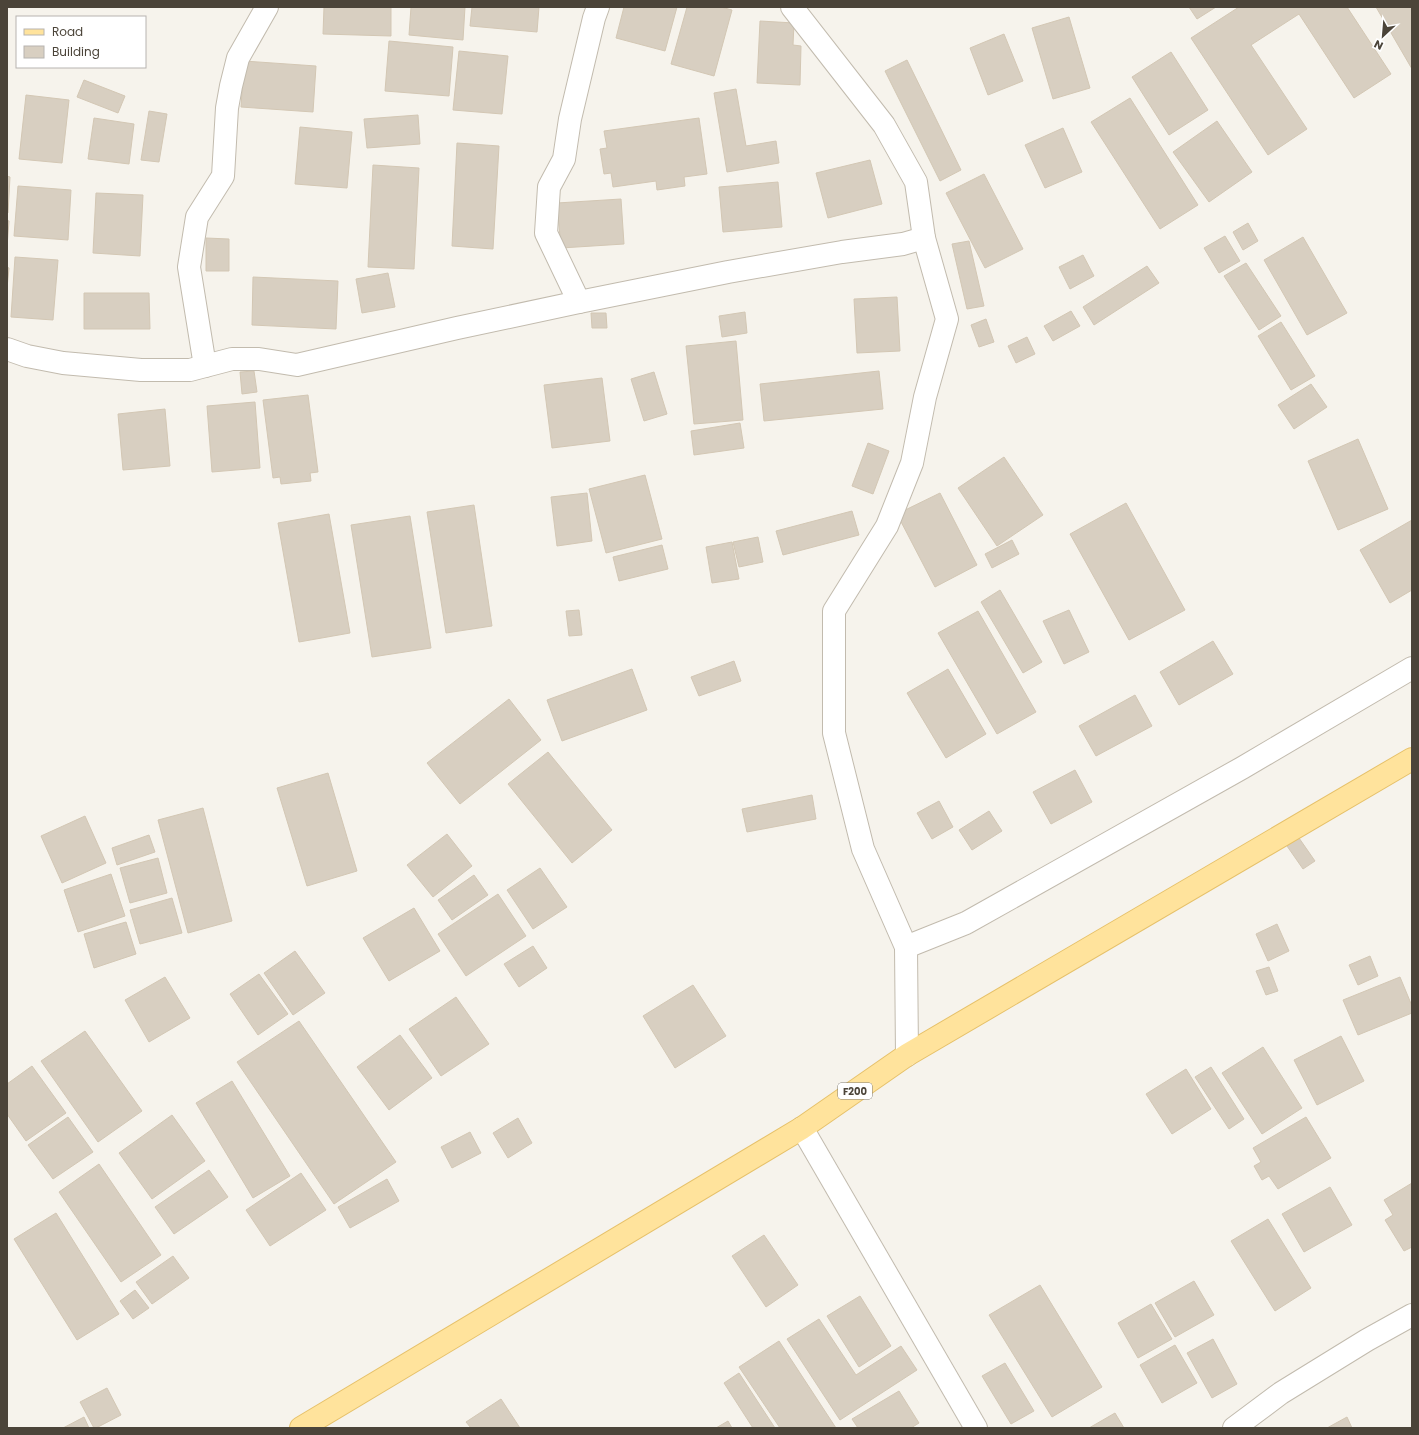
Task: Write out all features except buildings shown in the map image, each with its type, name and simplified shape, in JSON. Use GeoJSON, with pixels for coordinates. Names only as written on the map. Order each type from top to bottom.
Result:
{"type":"FeatureCollection","features":[{"type":"Feature","properties":{"kind":"main road","name":"F200"},"geometry":{"type":"LineString","coordinates":[[301,1428],[802,1128],[907,1055],[1412,759]]}},
{"type":"Feature","properties":{"kind":"street"},"geometry":{"type":"LineString","coordinates":[[205,366],[189,267],[197,217],[223,176],[227,108],[238,58],[267,7]]}},
{"type":"Feature","properties":{"kind":"street"},"geometry":{"type":"LineString","coordinates":[[579,302],[546,233],[548,195],[549,187],[564,159],[570,119],[594,18],[598,7]]}},
{"type":"Feature","properties":{"kind":"street"},"geometry":{"type":"LineString","coordinates":[[792,7],[888,131],[916,182],[924,238],[947,319],[925,397],[912,463],[887,526],[834,611],[834,733],[863,849],[906,946],[907,1055]]}},
{"type":"Feature","properties":{"kind":"street"},"geometry":{"type":"LineString","coordinates":[[7,349],[28,356],[56,362],[92,366],[190,370],[232,359],[259,359],[297,365],[457,328],[579,302],[728,272],[842,252],[903,244],[924,238]]}},
{"type":"Feature","properties":{"kind":"street"},"geometry":{"type":"LineString","coordinates":[[906,946],[966,924],[1242,768],[1412,668]]}},
{"type":"Feature","properties":{"kind":"street"},"geometry":{"type":"LineString","coordinates":[[802,1128],[976,1428]]}},
{"type":"Feature","properties":{"kind":"street"},"geometry":{"type":"LineString","coordinates":[[1234,1428],[1281,1393],[1367,1340],[1412,1315]]}}]}
